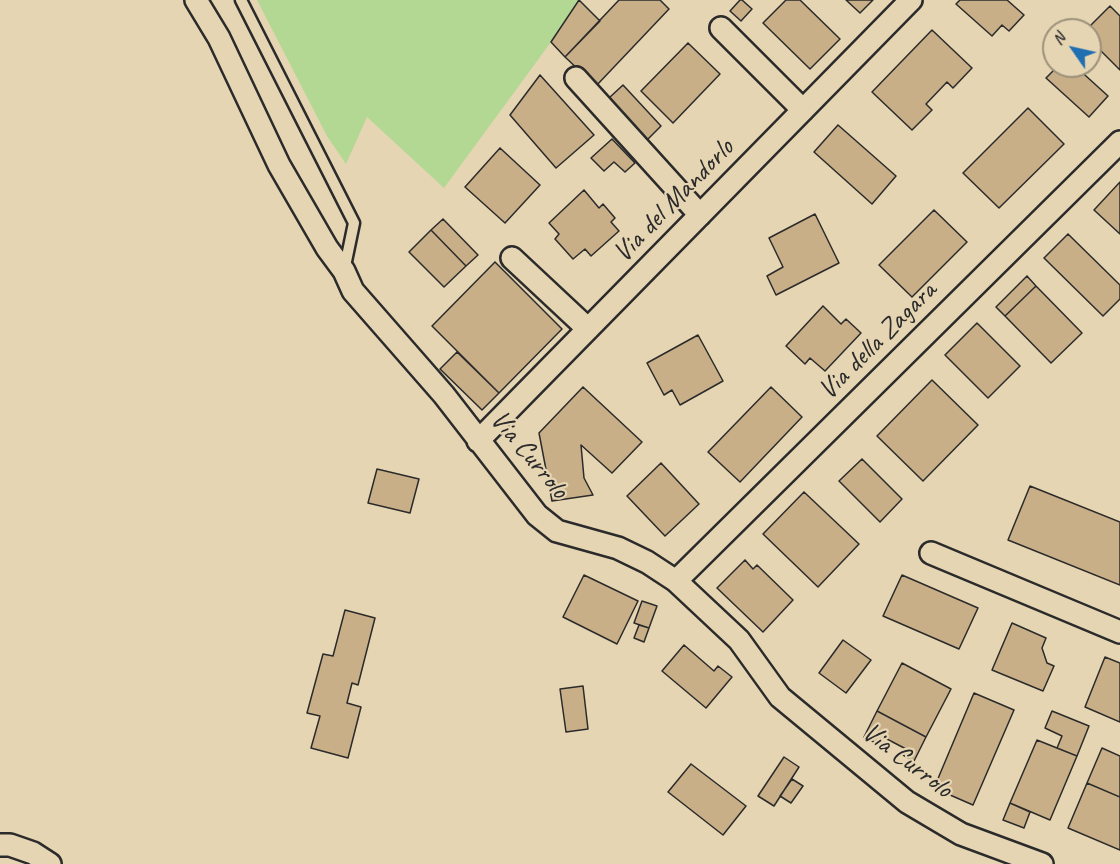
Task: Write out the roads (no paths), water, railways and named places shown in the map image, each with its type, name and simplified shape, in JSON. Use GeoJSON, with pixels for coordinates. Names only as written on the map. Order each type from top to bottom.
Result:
{"type":"FeatureCollection","features":[{"type":"Feature","properties":{"kind":"street","name":"Via Currolo"},"geometry":{"type":"LineString","coordinates":[[196,0],[219,38],[279,165],[327,248],[344,271],[353,291],[428,376],[537,515],[557,531],[618,548],[676,580],[739,640],[780,697],[907,802],[961,834],[1042,864]]}},
{"type":"Feature","properties":{"kind":"street","name":"Via del Mandorlo"},"geometry":{"type":"LineString","coordinates":[[478,441],[911,0]]}},
{"type":"Feature","properties":{"kind":"street"},"geometry":{"type":"LineString","coordinates":[[721,28],[803,110]]}},
{"type":"Feature","properties":{"kind":"street"},"geometry":{"type":"LineString","coordinates":[[576,78],[700,215]]}},
{"type":"Feature","properties":{"kind":"street","name":"Via della Zagara"},"geometry":{"type":"LineString","coordinates":[[676,580],[1120,142]]}},
{"type":"Feature","properties":{"kind":"street"},"geometry":{"type":"LineString","coordinates":[[512,258],[588,329]]}},
{"type":"Feature","properties":{"kind":"street"},"geometry":{"type":"LineString","coordinates":[[931,553],[1120,632]]}},
{"type":"Feature","properties":{"kind":"street"},"geometry":{"type":"LineString","coordinates":[[0,845],[10,845],[33,853],[50,864]]}},
{"type":"Feature","properties":{"kind":"lane"},"geometry":{"type":"LineString","coordinates":[[241,0],[354,223],[344,271]]}}]}
